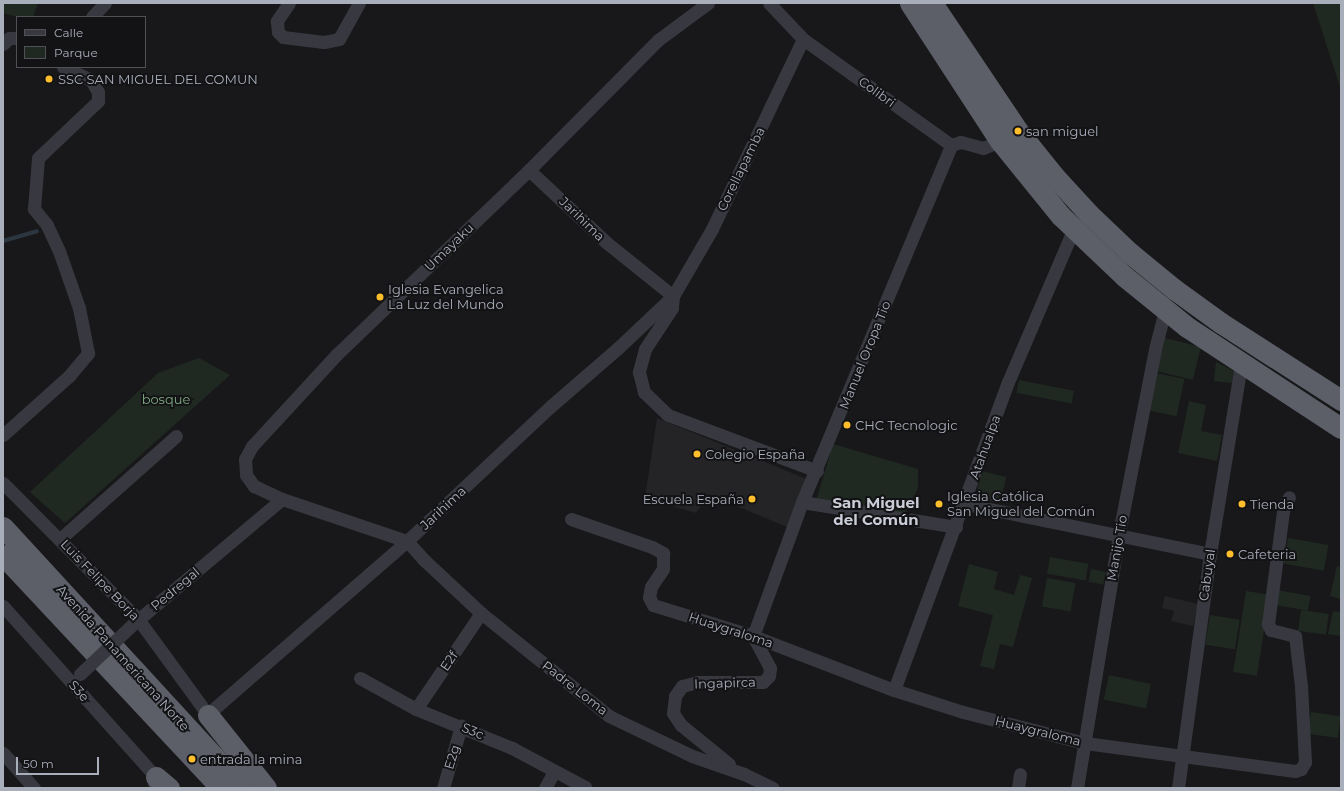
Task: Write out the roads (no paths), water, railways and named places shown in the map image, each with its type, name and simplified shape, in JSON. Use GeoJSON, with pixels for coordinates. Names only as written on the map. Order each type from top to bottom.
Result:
{"type":"FeatureCollection","features":[{"type":"Feature","properties":{"kind":"highway"},"geometry":{"type":"LineString","coordinates":[[910,3],[1000,141],[1055,210],[1124,276],[1165,310],[1241,364],[1341,428]]}},
{"type":"Feature","properties":{"kind":"highway"},"geometry":{"type":"LineString","coordinates":[[932,3],[1018,131],[1055,177],[1089,214],[1130,253],[1203,310],[1341,400]]}},
{"type":"Feature","properties":{"kind":"highway","name":"Avenida Panamericana Norte"},"geometry":{"type":"LineString","coordinates":[[3,527],[243,788]]}},
{"type":"Feature","properties":{"kind":"highway","name":"Avenida Panamericana Norte"},"geometry":{"type":"LineString","coordinates":[[3,555],[221,788]]}},
{"type":"Feature","properties":{"kind":"highway"},"geometry":{"type":"LineString","coordinates":[[208,714],[266,788]]}},
{"type":"Feature","properties":{"kind":"street"},"geometry":{"type":"LineString","coordinates":[[93,16],[105,3]]}},
{"type":"Feature","properties":{"kind":"street"},"geometry":{"type":"LineString","coordinates":[[289,3],[278,21],[278,32],[283,37],[324,42],[339,39],[359,3]]}},
{"type":"Feature","properties":{"kind":"street","name":"Umayaku"},"geometry":{"type":"LineString","coordinates":[[407,541],[282,499],[254,486],[246,476],[245,459],[252,446],[337,354],[529,170],[658,40],[708,3]]}},
{"type":"Feature","properties":{"kind":"street"},"geometry":{"type":"LineString","coordinates":[[769,3],[803,39]]}},
{"type":"Feature","properties":{"kind":"street","name":"Colibri"},"geometry":{"type":"LineString","coordinates":[[803,39],[951,145]]}},
{"type":"Feature","properties":{"kind":"street","name":"Corellapamba"},"geometry":{"type":"LineString","coordinates":[[673,296],[712,229],[803,39]]}},
{"type":"Feature","properties":{"kind":"street"},"geometry":{"type":"LineString","coordinates":[[3,435],[69,376],[88,353],[79,308],[59,250],[47,225],[34,209],[38,158],[98,100],[98,92],[91,80],[65,68]]}},
{"type":"Feature","properties":{"kind":"street"},"geometry":{"type":"LineString","coordinates":[[951,145],[961,142],[983,148],[1000,141]]}},
{"type":"Feature","properties":{"kind":"street","name":"Manuel Oropa Tio"},"geometry":{"type":"LineString","coordinates":[[753,636],[802,502],[817,471],[951,145]]}},
{"type":"Feature","properties":{"kind":"street","name":"Jarihima"},"geometry":{"type":"LineString","coordinates":[[208,714],[407,541],[551,406],[618,348],[673,296],[607,243],[529,170]]}},
{"type":"Feature","properties":{"kind":"street","name":"Atahualpa"},"geometry":{"type":"LineString","coordinates":[[894,690],[965,504],[1008,382],[1074,228]]}},
{"type":"Feature","properties":{"kind":"street"},"geometry":{"type":"LineString","coordinates":[[673,296],[669,315],[645,349],[640,372],[644,392],[668,415],[817,471]]}},
{"type":"Feature","properties":{"kind":"street","name":"Manijo Tio"},"geometry":{"type":"LineString","coordinates":[[1078,788],[1119,533],[1155,349],[1165,310]]}},
{"type":"Feature","properties":{"kind":"street","name":"Cabuyal"},"geometry":{"type":"LineString","coordinates":[[1178,788],[1180,757],[1210,554],[1241,364]]}},
{"type":"Feature","properties":{"kind":"street"},"geometry":{"type":"LineString","coordinates":[[60,539],[176,436]]}},
{"type":"Feature","properties":{"kind":"street","name":"Luis Felipe Borja"},"geometry":{"type":"LineString","coordinates":[[3,483],[60,539],[135,622],[187,685],[208,714]]}},
{"type":"Feature","properties":{"kind":"street","name":"Huaygraloma"},"geometry":{"type":"LineString","coordinates":[[570,519],[652,547],[663,553],[663,569],[651,587],[648,597],[653,605],[753,636],[894,690],[963,712],[1085,743],[1180,757],[1295,771],[1301,769],[1305,762],[1301,686],[1295,636],[1271,630],[1268,624],[1284,510],[1289,497]]}},
{"type":"Feature","properties":{"kind":"street","name":"Pedregal"},"geometry":{"type":"LineString","coordinates":[[76,678],[135,622],[282,499]]}},
{"type":"Feature","properties":{"kind":"street"},"geometry":{"type":"LineString","coordinates":[[802,502],[956,527]]}},
{"type":"Feature","properties":{"kind":"street"},"geometry":{"type":"LineString","coordinates":[[965,504],[1119,533],[1210,554]]}},
{"type":"Feature","properties":{"kind":"street","name":"Padre Loma"},"geometry":{"type":"LineString","coordinates":[[407,541],[423,559],[481,613],[609,716],[692,756],[744,774],[773,788]]}},
{"type":"Feature","properties":{"kind":"street","name":"S3e"},"geometry":{"type":"LineString","coordinates":[[3,606],[76,678],[159,784]]}},
{"type":"Feature","properties":{"kind":"street","name":"E2f"},"geometry":{"type":"LineString","coordinates":[[416,709],[481,613]]}},
{"type":"Feature","properties":{"kind":"street","name":"Ingapirca"},"geometry":{"type":"LineString","coordinates":[[753,636],[770,668],[769,676],[763,682],[698,682],[682,686],[675,696],[674,713],[681,725],[722,760],[744,774],[758,788]]}},
{"type":"Feature","properties":{"kind":"street","name":"S3c"},"geometry":{"type":"LineString","coordinates":[[360,678],[416,709],[462,726],[512,748],[554,772],[585,787]]}},
{"type":"Feature","properties":{"kind":"street","name":"E2g"},"geometry":{"type":"LineString","coordinates":[[443,788],[462,726]]}},
{"type":"Feature","properties":{"kind":"street"},"geometry":{"type":"LineString","coordinates":[[3,754],[34,788]]}},
{"type":"Feature","properties":{"kind":"street"},"geometry":{"type":"LineString","coordinates":[[546,788],[554,772]]}},
{"type":"Feature","properties":{"kind":"street"},"geometry":{"type":"LineString","coordinates":[[1018,788],[1020,774]]}},
{"type":"Feature","properties":{"kind":"waterway"},"geometry":{"type":"LineString","coordinates":[[3,241],[37,231]]}},
{"type":"Feature","properties":{"kind":"place","name":"SSC SAN MIGUEL DEL COMUN"},"geometry":{"type":"Point","coordinates":[49,79]}},
{"type":"Feature","properties":{"kind":"place","name":"san miguel"},"geometry":{"type":"Point","coordinates":[1018,131]}},
{"type":"Feature","properties":{"kind":"place","name":"Iglesia Evangelica La Luz del Mundo"},"geometry":{"type":"Point","coordinates":[380,297]}},
{"type":"Feature","properties":{"kind":"place","name":"CHC Tecnologic"},"geometry":{"type":"Point","coordinates":[847,425]}},
{"type":"Feature","properties":{"kind":"place","name":"Colegio España"},"geometry":{"type":"Point","coordinates":[697,454]}},
{"type":"Feature","properties":{"kind":"place","name":"Escuela España"},"geometry":{"type":"Point","coordinates":[752,499]}},
{"type":"Feature","properties":{"kind":"place","name":"Iglesia Católica San Miguel del Común"},"geometry":{"type":"Point","coordinates":[939,504]}},
{"type":"Feature","properties":{"kind":"place","name":"Tienda"},"geometry":{"type":"Point","coordinates":[1242,504]}},
{"type":"Feature","properties":{"kind":"place","name":"Cafeteria"},"geometry":{"type":"Point","coordinates":[1230,554]}},
{"type":"Feature","properties":{"kind":"place","name":"entrada la mina"},"geometry":{"type":"Point","coordinates":[192,759]}},
{"type":"Feature","properties":{"kind":"district","name":"San Miguel del Común"},"geometry":{"type":"Point","coordinates":[876,510]}},
{"type":"Feature","properties":{"kind":"park label","name":"bosque"},"geometry":{"type":"Point","coordinates":[166,399]}}]}
